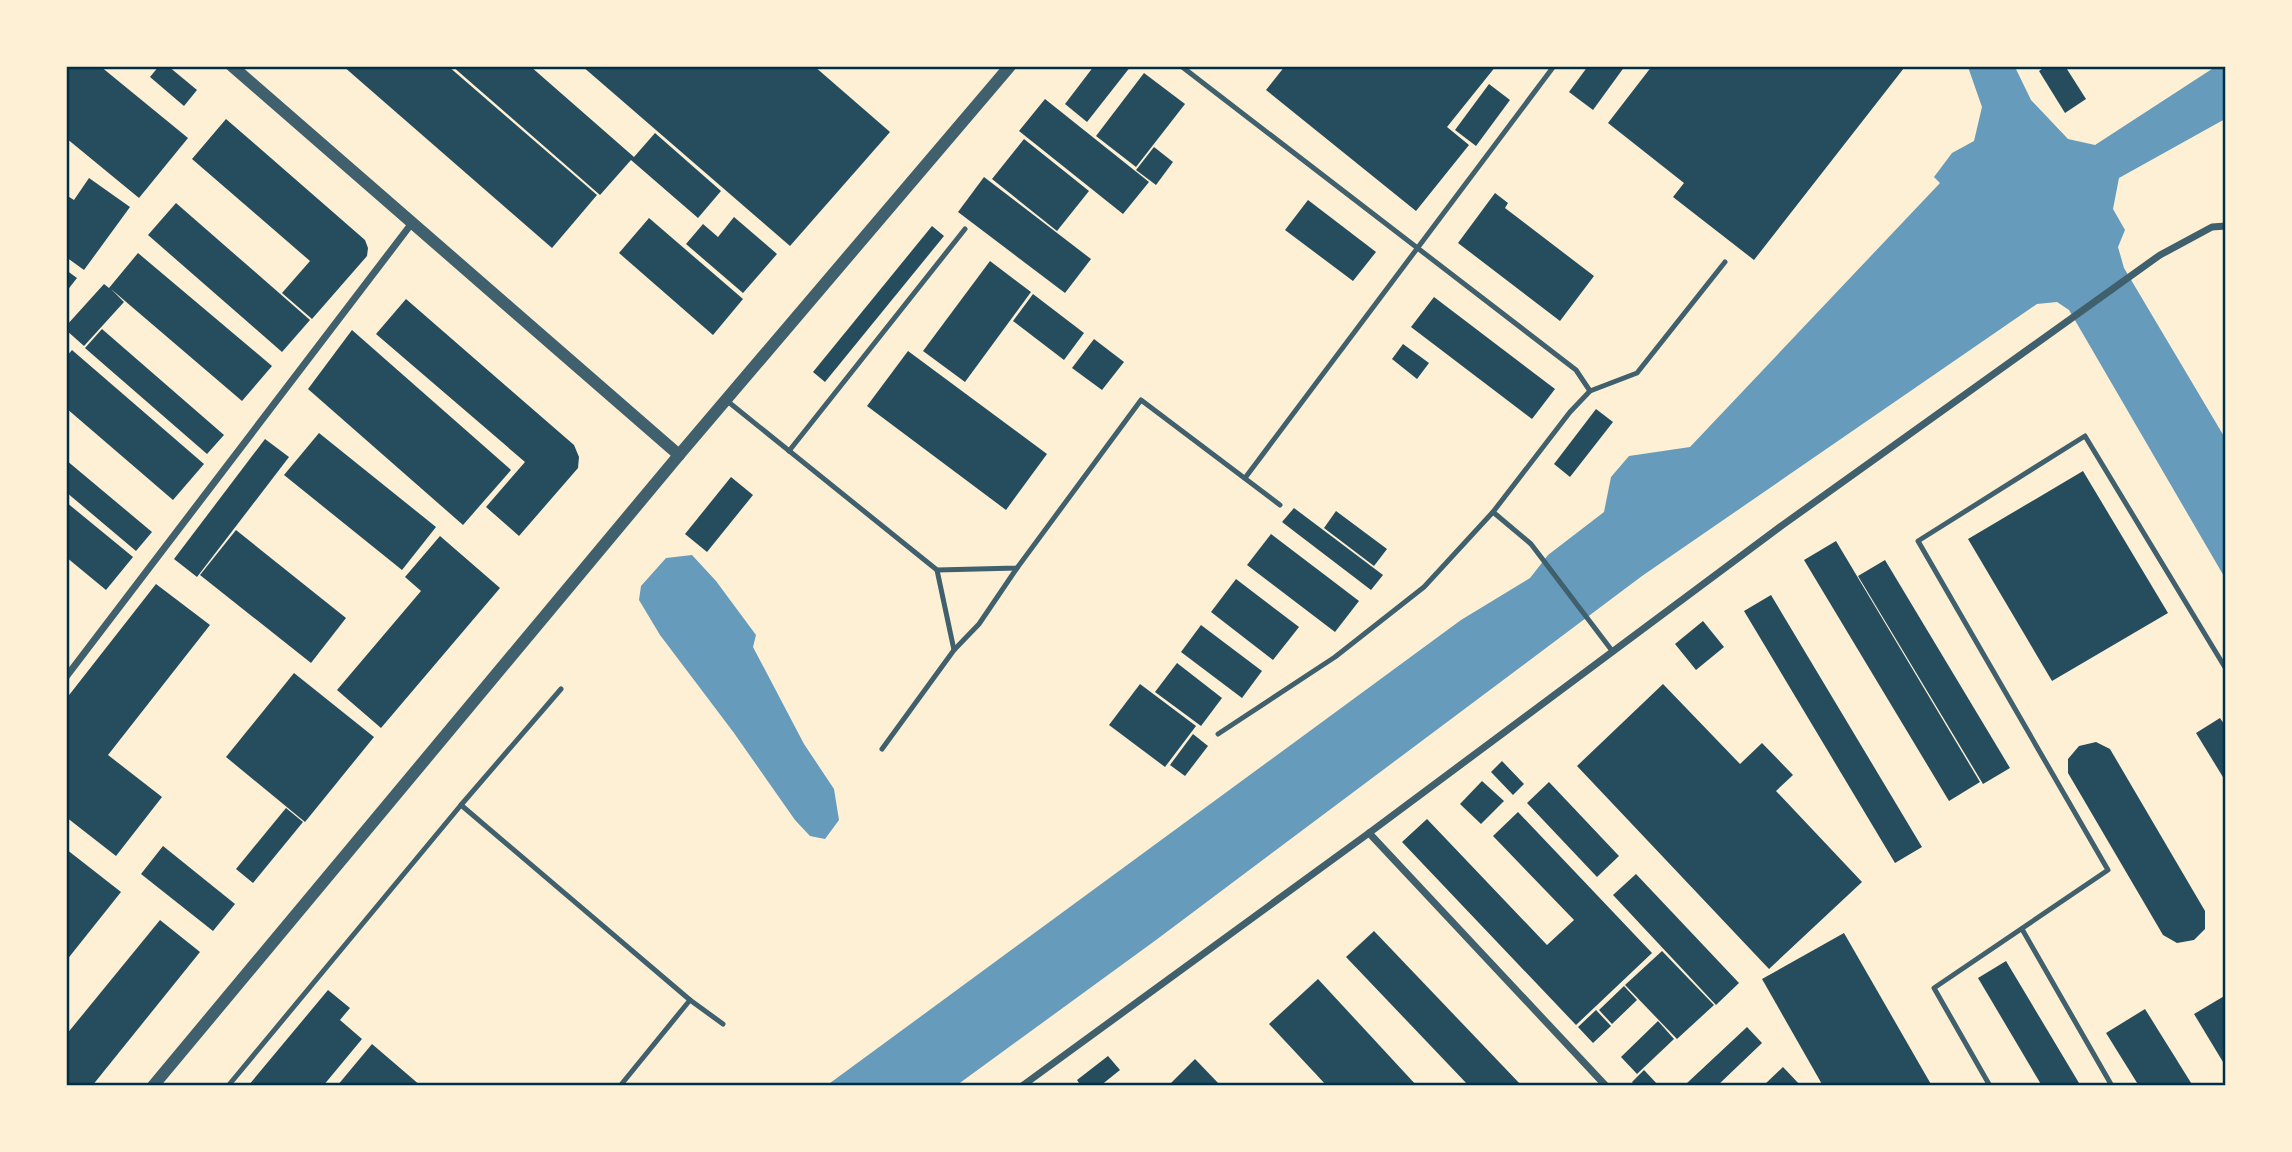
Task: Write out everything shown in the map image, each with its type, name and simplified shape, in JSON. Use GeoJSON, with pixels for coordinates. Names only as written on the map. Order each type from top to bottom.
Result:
{"type":"FeatureCollection","features":[{"type":"Feature","properties":{"kind":"street"},"geometry":{"type":"LineString","coordinates":[[232,66],[680,455]]}},
{"type":"Feature","properties":{"kind":"street"},"geometry":{"type":"LineString","coordinates":[[153,1086],[726,400],[1010,66]]}},
{"type":"Feature","properties":{"kind":"street"},"geometry":{"type":"LineString","coordinates":[[66,677],[412,223]]}},
{"type":"Feature","properties":{"kind":"street"},"geometry":{"type":"LineString","coordinates":[[1023,1086],[1784,524],[2062,325],[2160,255],[2212,226],[2225,226]]}},
{"type":"Feature","properties":{"kind":"street"},"geometry":{"type":"LineString","coordinates":[[1369,833],[1606,1086]]}},
{"type":"Feature","properties":{"kind":"lane"},"geometry":{"type":"LineString","coordinates":[[1181,66],[1576,370],[1590,391]]}},
{"type":"Feature","properties":{"kind":"lane"},"geometry":{"type":"LineString","coordinates":[[1245,478],[1554,66]]}},
{"type":"Feature","properties":{"kind":"lane"},"geometry":{"type":"LineString","coordinates":[[789,451],[965,229]]}},
{"type":"Feature","properties":{"kind":"lane"},"geometry":{"type":"LineString","coordinates":[[1218,734],[1335,657],[1424,587],[1493,512],[1570,412],[1590,391],[1637,373],[1725,262]]}},
{"type":"Feature","properties":{"kind":"lane"},"geometry":{"type":"LineString","coordinates":[[726,400],[937,570],[954,650]]}},
{"type":"Feature","properties":{"kind":"lane"},"geometry":{"type":"LineString","coordinates":[[883,749],[954,650],[979,624],[1017,568],[1142,400],[1280,505]]}},
{"type":"Feature","properties":{"kind":"lane"},"geometry":{"type":"LineString","coordinates":[[1990,1086],[1934,988],[2108,870],[1917,541],[2085,436],[2225,669]]}},
{"type":"Feature","properties":{"kind":"lane"},"geometry":{"type":"LineString","coordinates":[[1493,512],[1531,544],[1613,652]]}},
{"type":"Feature","properties":{"kind":"lane"},"geometry":{"type":"LineString","coordinates":[[937,570],[1017,568]]}},
{"type":"Feature","properties":{"kind":"lane"},"geometry":{"type":"LineString","coordinates":[[228,1086],[561,689]]}},
{"type":"Feature","properties":{"kind":"lane"},"geometry":{"type":"LineString","coordinates":[[461,805],[690,1000],[723,1024]]}},
{"type":"Feature","properties":{"kind":"lane"},"geometry":{"type":"LineString","coordinates":[[2022,929],[2112,1086]]}},
{"type":"Feature","properties":{"kind":"lane"},"geometry":{"type":"LineString","coordinates":[[620,1086],[690,1000]]}},
{"type":"Feature","properties":{"kind":"water"},"geometry":{"type":"Polygon","coordinates":[[[1968,67],[2015,67],[2031,100],[2068,139],[2095,145],[2215,67],[2225,67],[2225,119],[2119,178],[2113,209],[2125,230],[2118,247],[2124,268],[2225,438],[2225,578],[2069,310],[2057,302],[2037,304],[1642,576],[1156,940],[957,1085],[826,1086],[1461,620],[1530,578],[1548,555],[1604,512],[1611,477],[1629,456],[1690,447],[1940,183],[1934,177],[1952,153],[1974,141],[1982,107],[1968,67]]]}},
{"type":"Feature","properties":{"kind":"water"},"geometry":{"type":"Polygon","coordinates":[[[692,555],[716,581],[756,635],[753,647],[804,744],[834,789],[839,820],[825,839],[810,836],[795,820],[660,635],[639,600],[641,586],[666,558],[692,555]]]}},
{"type":"Feature","properties":{"kind":"building"},"geometry":{"type":"Polygon","coordinates":[[[66,66],[100,66],[188,138],[139,198],[66,138],[66,66]]]}},
{"type":"Feature","properties":{"kind":"building"},"geometry":{"type":"Polygon","coordinates":[[[159,66],[168,66],[197,90],[184,106],[150,77],[159,66]]]}},
{"type":"Feature","properties":{"kind":"building"},"geometry":{"type":"Polygon","coordinates":[[[343,66],[448,66],[597,195],[552,248],[343,66]]]}},
{"type":"Feature","properties":{"kind":"building"},"geometry":{"type":"Polygon","coordinates":[[[452,66],[530,66],[634,157],[655,133],[721,191],[698,218],[631,160],[600,195],[452,66]]]}},
{"type":"Feature","properties":{"kind":"building"},"geometry":{"type":"Polygon","coordinates":[[[582,66],[814,66],[890,132],[790,246],[582,66]]]}},
{"type":"Feature","properties":{"kind":"building"},"geometry":{"type":"Polygon","coordinates":[[[1094,66],[1131,66],[1087,122],[1065,104],[1094,66]]]}},
{"type":"Feature","properties":{"kind":"building"},"geometry":{"type":"Polygon","coordinates":[[[1285,66],[1496,66],[1447,127],[1469,145],[1416,211],[1266,90],[1285,66]]]}},
{"type":"Feature","properties":{"kind":"building"},"geometry":{"type":"Polygon","coordinates":[[[1588,66],[1625,66],[1593,110],[1569,92],[1588,66]]]}},
{"type":"Feature","properties":{"kind":"building"},"geometry":{"type":"Polygon","coordinates":[[[1652,66],[1904,68],[1754,260],[1673,197],[1684,183],[1608,123],[1652,66]]]}},
{"type":"Feature","properties":{"kind":"building"},"geometry":{"type":"Polygon","coordinates":[[[2046,66],[2065,66],[2086,99],[2065,113],[2039,71],[2046,66]]]}},
{"type":"Feature","properties":{"kind":"building"},"geometry":{"type":"Polygon","coordinates":[[[1144,73],[1185,104],[1136,167],[1096,136],[1144,73]]]}},
{"type":"Feature","properties":{"kind":"building"},"geometry":{"type":"Polygon","coordinates":[[[1489,84],[1510,100],[1476,146],[1455,130],[1489,84]]]}},
{"type":"Feature","properties":{"kind":"building"},"geometry":{"type":"Polygon","coordinates":[[[1045,99],[1149,182],[1123,214],[1019,131],[1045,99]]]}},
{"type":"Feature","properties":{"kind":"building"},"geometry":{"type":"Polygon","coordinates":[[[226,119],[365,240],[367,256],[312,319],[282,293],[310,261],[192,159],[226,119]]]}},
{"type":"Feature","properties":{"kind":"building"},"geometry":{"type":"Polygon","coordinates":[[[1024,139],[1089,191],[1057,231],[992,179],[1024,139]]]}},
{"type":"Feature","properties":{"kind":"building"},"geometry":{"type":"Polygon","coordinates":[[[1154,147],[1173,162],[1156,185],[1136,170],[1154,147]]]}},
{"type":"Feature","properties":{"kind":"building"},"geometry":{"type":"Polygon","coordinates":[[[984,177],[1091,259],[1065,293],[958,212],[984,177]]]}},
{"type":"Feature","properties":{"kind":"building"},"geometry":{"type":"Polygon","coordinates":[[[89,178],[130,207],[84,270],[66,257],[66,195],[74,200],[89,178]]]}},
{"type":"Feature","properties":{"kind":"building"},"geometry":{"type":"Polygon","coordinates":[[[1495,193],[1508,203],[1505,208],[1594,276],[1560,321],[1458,243],[1495,193]]]}},
{"type":"Feature","properties":{"kind":"building"},"geometry":{"type":"Polygon","coordinates":[[[1308,200],[1376,252],[1353,281],[1285,230],[1308,200]]]}},
{"type":"Feature","properties":{"kind":"building"},"geometry":{"type":"Polygon","coordinates":[[[176,203],[310,320],[282,352],[148,235],[176,203]]]}},
{"type":"Feature","properties":{"kind":"building"},"geometry":{"type":"Polygon","coordinates":[[[734,217],[777,254],[743,293],[686,244],[703,224],[718,237],[734,217]]]}},
{"type":"Feature","properties":{"kind":"building"},"geometry":{"type":"Polygon","coordinates":[[[649,218],[743,299],[713,335],[619,253],[649,218]]]}},
{"type":"Feature","properties":{"kind":"building"},"geometry":{"type":"Polygon","coordinates":[[[932,226],[944,236],[825,382],[813,372],[932,226]]]}},
{"type":"Feature","properties":{"kind":"building"},"geometry":{"type":"Polygon","coordinates":[[[138,253],[272,366],[242,401],[111,289],[124,302],[84,346],[66,330],[66,326],[104,284],[109,288],[138,253]]]}},
{"type":"Feature","properties":{"kind":"building"},"geometry":{"type":"Polygon","coordinates":[[[990,261],[1031,292],[965,382],[923,351],[990,261]]]}},
{"type":"Feature","properties":{"kind":"building"},"geometry":{"type":"Polygon","coordinates":[[[66,270],[77,278],[66,292],[66,270]]]}},
{"type":"Feature","properties":{"kind":"building"},"geometry":{"type":"Polygon","coordinates":[[[1033,294],[1084,333],[1064,360],[1013,321],[1033,294]]]}},
{"type":"Feature","properties":{"kind":"building"},"geometry":{"type":"Polygon","coordinates":[[[1434,297],[1555,389],[1532,419],[1411,327],[1434,297]]]}},
{"type":"Feature","properties":{"kind":"building"},"geometry":{"type":"Polygon","coordinates":[[[406,299],[574,445],[579,457],[578,468],[519,536],[486,507],[525,462],[376,334],[406,299]]]}},
{"type":"Feature","properties":{"kind":"building"},"geometry":{"type":"Polygon","coordinates":[[[102,329],[224,435],[207,454],[85,348],[102,329]]]}},
{"type":"Feature","properties":{"kind":"building"},"geometry":{"type":"Polygon","coordinates":[[[352,330],[511,470],[463,525],[308,389],[352,330]]]}},
{"type":"Feature","properties":{"kind":"building"},"geometry":{"type":"Polygon","coordinates":[[[1094,339],[1124,362],[1102,390],[1072,368],[1094,339]]]}},
{"type":"Feature","properties":{"kind":"building"},"geometry":{"type":"Polygon","coordinates":[[[1403,344],[1429,363],[1417,379],[1392,359],[1403,344]]]}},
{"type":"Feature","properties":{"kind":"building"},"geometry":{"type":"Polygon","coordinates":[[[72,350],[204,464],[173,500],[66,408],[66,357],[72,350]]]}},
{"type":"Feature","properties":{"kind":"building"},"geometry":{"type":"Polygon","coordinates":[[[908,351],[1047,454],[1006,510],[867,406],[908,351]]]}},
{"type":"Feature","properties":{"kind":"building"},"geometry":{"type":"Polygon","coordinates":[[[1596,409],[1613,422],[1570,477],[1554,464],[1596,409]]]}},
{"type":"Feature","properties":{"kind":"building"},"geometry":{"type":"Polygon","coordinates":[[[319,433],[436,527],[402,570],[284,475],[319,433]]]}},
{"type":"Feature","properties":{"kind":"building"},"geometry":{"type":"Polygon","coordinates":[[[265,439],[289,457],[197,577],[174,559],[265,439]]]}},
{"type":"Feature","properties":{"kind":"building"},"geometry":{"type":"Polygon","coordinates":[[[66,460],[152,532],[136,551],[66,492],[66,460]]]}},
{"type":"Feature","properties":{"kind":"building"},"geometry":{"type":"Polygon","coordinates":[[[2083,471],[2168,613],[2052,681],[1968,539],[2083,471]]]}},
{"type":"Feature","properties":{"kind":"building"},"geometry":{"type":"Polygon","coordinates":[[[731,477],[753,495],[707,552],[685,534],[731,477]]]}},
{"type":"Feature","properties":{"kind":"building"},"geometry":{"type":"Polygon","coordinates":[[[66,502],[133,557],[106,590],[66,557],[66,502]]]}},
{"type":"Feature","properties":{"kind":"building"},"geometry":{"type":"Polygon","coordinates":[[[1294,508],[1383,575],[1371,590],[1282,522],[1294,508]]]}},
{"type":"Feature","properties":{"kind":"building"},"geometry":{"type":"Polygon","coordinates":[[[1336,511],[1387,549],[1374,566],[1324,528],[1336,511]]]}},
{"type":"Feature","properties":{"kind":"building"},"geometry":{"type":"Polygon","coordinates":[[[236,530],[346,618],[311,663],[200,575],[236,530]]]}},
{"type":"Feature","properties":{"kind":"building"},"geometry":{"type":"Polygon","coordinates":[[[1271,534],[1359,601],[1335,632],[1247,565],[1271,534]]]}},
{"type":"Feature","properties":{"kind":"building"},"geometry":{"type":"Polygon","coordinates":[[[440,536],[500,588],[381,728],[337,690],[421,591],[405,577],[440,536]]]}},
{"type":"Feature","properties":{"kind":"building"},"geometry":{"type":"Polygon","coordinates":[[[1836,541],[1980,782],[1949,801],[1804,560],[1836,541]]]}},
{"type":"Feature","properties":{"kind":"building"},"geometry":{"type":"Polygon","coordinates":[[[1885,560],[2010,768],[1983,784],[1858,576],[1885,560]]]}},
{"type":"Feature","properties":{"kind":"building"},"geometry":{"type":"Polygon","coordinates":[[[1236,579],[1299,627],[1273,660],[1211,612],[1236,579]]]}},
{"type":"Feature","properties":{"kind":"building"},"geometry":{"type":"Polygon","coordinates":[[[156,584],[210,625],[108,755],[162,797],[116,856],[66,817],[66,699],[156,584]]]}},
{"type":"Feature","properties":{"kind":"building"},"geometry":{"type":"Polygon","coordinates":[[[1771,595],[1922,847],[1895,863],[1744,611],[1771,595]]]}},
{"type":"Feature","properties":{"kind":"building"},"geometry":{"type":"Polygon","coordinates":[[[1703,621],[1724,647],[1696,670],[1675,644],[1703,621]]]}},
{"type":"Feature","properties":{"kind":"building"},"geometry":{"type":"Polygon","coordinates":[[[1201,625],[1262,671],[1242,698],[1181,652],[1201,625]]]}},
{"type":"Feature","properties":{"kind":"building"},"geometry":{"type":"Polygon","coordinates":[[[1177,663],[1222,698],[1201,726],[1155,692],[1177,663]]]}},
{"type":"Feature","properties":{"kind":"building"},"geometry":{"type":"Polygon","coordinates":[[[294,673],[374,737],[305,822],[226,757],[294,673]]]}},
{"type":"Feature","properties":{"kind":"building"},"geometry":{"type":"Polygon","coordinates":[[[1140,684],[1196,726],[1165,767],[1109,725],[1140,684]]]}},
{"type":"Feature","properties":{"kind":"building"},"geometry":{"type":"Polygon","coordinates":[[[1663,684],[1740,764],[1762,743],[1793,775],[1776,791],[1862,882],[1769,969],[1577,766],[1663,684]]]}},
{"type":"Feature","properties":{"kind":"building"},"geometry":{"type":"Polygon","coordinates":[[[2220,718],[2226,727],[2226,782],[2196,733],[2220,718]]]}},
{"type":"Feature","properties":{"kind":"building"},"geometry":{"type":"Polygon","coordinates":[[[1193,734],[1208,746],[1185,776],[1170,765],[1193,734]]]}},
{"type":"Feature","properties":{"kind":"building"},"geometry":{"type":"Polygon","coordinates":[[[2096,742],[2110,749],[2205,911],[2205,929],[2194,940],[2177,943],[2163,935],[2068,773],[2068,759],[2079,746],[2096,742]]]}},
{"type":"Feature","properties":{"kind":"building"},"geometry":{"type":"Polygon","coordinates":[[[1502,761],[1524,784],[1513,795],[1491,772],[1502,761]]]}},
{"type":"Feature","properties":{"kind":"building"},"geometry":{"type":"Polygon","coordinates":[[[1482,781],[1504,801],[1481,824],[1460,804],[1482,781]]]}},
{"type":"Feature","properties":{"kind":"building"},"geometry":{"type":"Polygon","coordinates":[[[1549,782],[1619,856],[1597,877],[1527,803],[1549,782]]]}},
{"type":"Feature","properties":{"kind":"building"},"geometry":{"type":"Polygon","coordinates":[[[286,808],[303,822],[253,883],[236,869],[286,808]]]}},
{"type":"Feature","properties":{"kind":"building"},"geometry":{"type":"Polygon","coordinates":[[[1518,812],[1652,953],[1576,1025],[1402,842],[1427,819],[1547,945],[1574,920],[1493,836],[1518,812]]]}},
{"type":"Feature","properties":{"kind":"building"},"geometry":{"type":"Polygon","coordinates":[[[163,846],[235,904],[213,931],[141,874],[163,846]]]}},
{"type":"Feature","properties":{"kind":"building"},"geometry":{"type":"Polygon","coordinates":[[[66,849],[121,892],[66,961],[66,849]]]}},
{"type":"Feature","properties":{"kind":"building"},"geometry":{"type":"Polygon","coordinates":[[[1636,874],[1739,983],[1716,1005],[1613,895],[1636,874]]]}},
{"type":"Feature","properties":{"kind":"building"},"geometry":{"type":"Polygon","coordinates":[[[160,920],[200,952],[92,1086],[66,1086],[66,1035],[160,920]]]}},
{"type":"Feature","properties":{"kind":"building"},"geometry":{"type":"Polygon","coordinates":[[[1374,931],[1522,1086],[1469,1086],[1346,957],[1374,931]]]}},
{"type":"Feature","properties":{"kind":"building"},"geometry":{"type":"Polygon","coordinates":[[[1844,933],[1932,1086],[1823,1086],[1762,979],[1844,933]]]}},
{"type":"Feature","properties":{"kind":"building"},"geometry":{"type":"Polygon","coordinates":[[[1662,951],[1714,1005],[1677,1039],[1625,985],[1662,951]]]}},
{"type":"Feature","properties":{"kind":"building"},"geometry":{"type":"Polygon","coordinates":[[[2006,961],[2079,1083],[2075,1086],[2042,1086],[1978,978],[2006,961]]]}},
{"type":"Feature","properties":{"kind":"building"},"geometry":{"type":"Polygon","coordinates":[[[1318,979],[1417,1086],[1327,1086],[1269,1024],[1318,979]]]}},
{"type":"Feature","properties":{"kind":"building"},"geometry":{"type":"Polygon","coordinates":[[[1624,986],[1637,1000],[1612,1024],[1599,1010],[1624,986]]]}},
{"type":"Feature","properties":{"kind":"building"},"geometry":{"type":"Polygon","coordinates":[[[328,990],[350,1008],[340,1020],[362,1039],[323,1086],[248,1086],[328,990]]]}},
{"type":"Feature","properties":{"kind":"building"},"geometry":{"type":"Polygon","coordinates":[[[2226,995],[2226,1067],[2194,1014],[2226,995]]]}},
{"type":"Feature","properties":{"kind":"building"},"geometry":{"type":"Polygon","coordinates":[[[2145,1009],[2193,1086],[2139,1086],[2106,1033],[2145,1009]]]}},
{"type":"Feature","properties":{"kind":"building"},"geometry":{"type":"Polygon","coordinates":[[[1596,1010],[1611,1026],[1593,1043],[1578,1027],[1596,1010]]]}},
{"type":"Feature","properties":{"kind":"building"},"geometry":{"type":"Polygon","coordinates":[[[1658,1021],[1674,1039],[1637,1074],[1621,1057],[1658,1021]]]}},
{"type":"Feature","properties":{"kind":"building"},"geometry":{"type":"Polygon","coordinates":[[[1747,1027],[1762,1043],[1717,1086],[1687,1086],[1686,1084],[1747,1027]]]}},
{"type":"Feature","properties":{"kind":"building"},"geometry":{"type":"Polygon","coordinates":[[[372,1044],[421,1086],[337,1086],[372,1044]]]}},
{"type":"Feature","properties":{"kind":"building"},"geometry":{"type":"Polygon","coordinates":[[[1108,1056],[1120,1070],[1100,1086],[1081,1086],[1077,1080],[1108,1056]]]}},
{"type":"Feature","properties":{"kind":"building"},"geometry":{"type":"Polygon","coordinates":[[[1195,1059],[1221,1086],[1168,1086],[1195,1059]]]}},
{"type":"Feature","properties":{"kind":"building"},"geometry":{"type":"Polygon","coordinates":[[[1783,1067],[1801,1086],[1763,1086],[1783,1067]]]}},
{"type":"Feature","properties":{"kind":"building"},"geometry":{"type":"Polygon","coordinates":[[[1644,1070],[1659,1086],[1635,1086],[1632,1082],[1644,1070]]]}}]}
